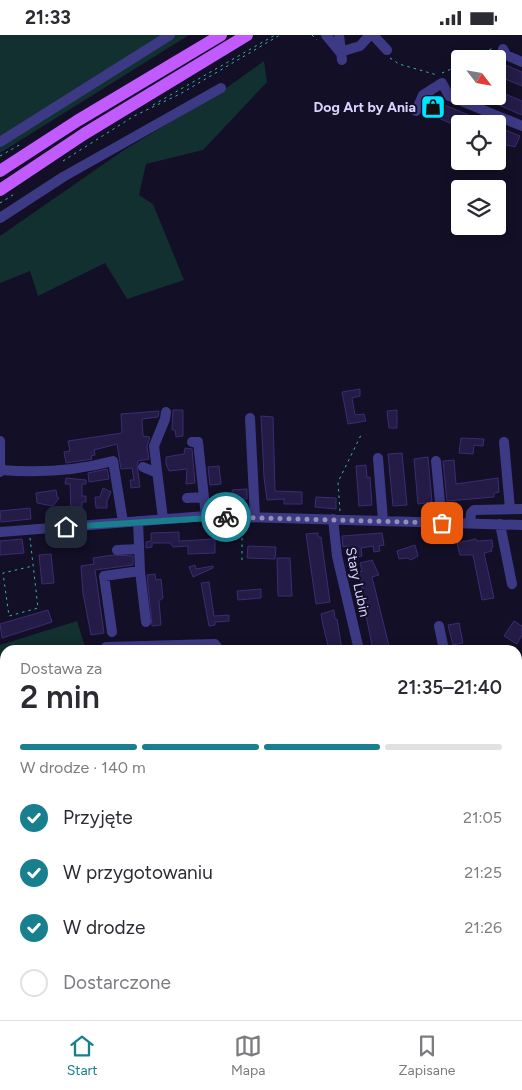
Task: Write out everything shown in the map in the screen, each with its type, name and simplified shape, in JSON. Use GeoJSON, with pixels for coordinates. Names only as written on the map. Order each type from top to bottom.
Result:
{"type":"FeatureCollection","features":[{"type":"Feature","properties":{"kind":"main road"},"geometry":{"type":"LineString","coordinates":[[0,171],[77,121],[222,35]]}},
{"type":"Feature","properties":{"kind":"main road"},"geometry":{"type":"LineString","coordinates":[[0,190],[84,134],[247,35]]}},
{"type":"Feature","properties":{"kind":"street"},"geometry":{"type":"LineString","coordinates":[[0,142],[170,35]]}},
{"type":"Feature","properties":{"kind":"street"},"geometry":{"type":"LineString","coordinates":[[332,37],[341,56],[360,46],[371,35],[387,50]]}},
{"type":"Feature","properties":{"kind":"street"},"geometry":{"type":"LineString","coordinates":[[503,49],[506,55],[522,62]]}},
{"type":"Feature","properties":{"kind":"street"},"geometry":{"type":"LineString","coordinates":[[416,111],[423,95],[440,79],[450,96],[522,126]]}},
{"type":"Feature","properties":{"kind":"street"},"geometry":{"type":"LineString","coordinates":[[0,218],[63,177],[220,87]]}},
{"type":"Feature","properties":{"kind":"street"},"geometry":{"type":"LineString","coordinates":[[163,519],[154,446],[166,419],[166,412]]}},
{"type":"Feature","properties":{"kind":"street"},"geometry":{"type":"LineString","coordinates":[[250,418],[255,517]]}},
{"type":"Feature","properties":{"kind":"street"},"geometry":{"type":"LineString","coordinates":[[0,441],[0,471],[31,472],[85,469],[113,461],[123,522]]}},
{"type":"Feature","properties":{"kind":"street"},"geometry":{"type":"LineString","coordinates":[[192,442],[198,442],[206,516]]}},
{"type":"Feature","properties":{"kind":"street"},"geometry":{"type":"LineString","coordinates":[[504,442],[510,509]]}},
{"type":"Feature","properties":{"kind":"street"},"geometry":{"type":"LineString","coordinates":[[378,458],[382,521]]}},
{"type":"Feature","properties":{"kind":"street"},"geometry":{"type":"LineString","coordinates":[[436,461],[442,523]]}},
{"type":"Feature","properties":{"kind":"street"},"geometry":{"type":"LineString","coordinates":[[143,467],[157,473]]}},
{"type":"Feature","properties":{"kind":"street"},"geometry":{"type":"LineString","coordinates":[[187,498],[204,497]]}},
{"type":"Feature","properties":{"kind":"street"},"geometry":{"type":"LineString","coordinates":[[470,523],[471,513],[474,510],[522,509]]}},
{"type":"Feature","properties":{"kind":"street"},"geometry":{"type":"LineString","coordinates":[[0,532],[206,516],[522,525]]}},
{"type":"Feature","properties":{"kind":"street","name":"Stary Lubin"},"geometry":{"type":"LineString","coordinates":[[336,519],[336,556],[358,645]]}},
{"type":"Feature","properties":{"kind":"street"},"geometry":{"type":"LineString","coordinates":[[138,521],[140,571],[146,622]]}},
{"type":"Feature","properties":{"kind":"street"},"geometry":{"type":"LineString","coordinates":[[500,524],[512,584]]}},
{"type":"Feature","properties":{"kind":"street"},"geometry":{"type":"LineString","coordinates":[[117,550],[139,549]]}},
{"type":"Feature","properties":{"kind":"street"},"geometry":{"type":"LineString","coordinates":[[112,632],[104,576],[140,571]]}},
{"type":"Feature","properties":{"kind":"street"},"geometry":{"type":"LineString","coordinates":[[439,626],[443,645]]}},
{"type":"Feature","properties":{"kind":"street"},"geometry":{"type":"LineString","coordinates":[[179,645],[216,645]]}},
{"type":"Feature","properties":{"kind":"path"},"geometry":{"type":"LineString","coordinates":[[57,162],[132,115],[179,92],[276,35]]}},
{"type":"Feature","properties":{"kind":"path"},"geometry":{"type":"LineString","coordinates":[[62,161],[134,116],[180,94],[280,35]]}},
{"type":"Feature","properties":{"kind":"path"},"geometry":{"type":"LineString","coordinates":[[312,35],[332,37]]}},
{"type":"Feature","properties":{"kind":"path"},"geometry":{"type":"LineString","coordinates":[[315,35],[332,37]]}},
{"type":"Feature","properties":{"kind":"path"},"geometry":{"type":"LineString","coordinates":[[489,50],[501,44],[503,49]]}},
{"type":"Feature","properties":{"kind":"path"},"geometry":{"type":"LineString","coordinates":[[387,50],[395,62],[440,79],[451,71]]}},
{"type":"Feature","properties":{"kind":"path"},"geometry":{"type":"LineString","coordinates":[[0,202],[18,189]]}},
{"type":"Feature","properties":{"kind":"path"},"geometry":{"type":"LineString","coordinates":[[336,519],[338,482],[362,433]]}},
{"type":"Feature","properties":{"kind":"path"},"geometry":{"type":"LineString","coordinates":[[242,517],[242,560]]}},
{"type":"Feature","properties":{"kind":"path"},"geometry":{"type":"LineString","coordinates":[[29,530],[38,608],[9,616],[3,573],[33,565]]}},
{"type":"Feature","properties":{"kind":"green space"},"geometry":{"type":"Polygon","coordinates":[[[0,35],[189,35],[0,153],[0,35]]]}},
{"type":"Feature","properties":{"kind":"green space"},"geometry":{"type":"Polygon","coordinates":[[[264,61],[267,82],[203,150],[146,164],[139,195],[153,204],[184,280],[127,299],[105,263],[38,296],[30,271],[0,283],[0,236],[124,150],[222,91],[264,61]]]}},
{"type":"Feature","properties":{"kind":"green space"},"geometry":{"type":"Polygon","coordinates":[[[77,621],[84,645],[0,645],[77,621]]]}},
{"type":"Feature","properties":{"kind":"building"},"geometry":{"type":"Polygon","coordinates":[[[506,65],[522,72],[522,86],[506,79],[506,65]]]}},
{"type":"Feature","properties":{"kind":"building"},"geometry":{"type":"Polygon","coordinates":[[[506,94],[522,101],[522,115],[499,105],[506,105],[506,94]]]}},
{"type":"Feature","properties":{"kind":"building"},"geometry":{"type":"Polygon","coordinates":[[[430,99],[468,115],[451,115],[451,123],[426,113],[427,111],[424,110],[430,99]]]}},
{"type":"Feature","properties":{"kind":"building"},"geometry":{"type":"Polygon","coordinates":[[[506,130],[520,136],[515,147],[506,145],[506,130]]]}},
{"type":"Feature","properties":{"kind":"building"},"geometry":{"type":"Polygon","coordinates":[[[360,389],[360,396],[352,398],[355,415],[364,414],[366,421],[348,424],[342,392],[360,389]]]}},
{"type":"Feature","properties":{"kind":"building"},"geometry":{"type":"Polygon","coordinates":[[[173,410],[183,410],[183,436],[176,437],[175,430],[172,430],[173,410]]]}},
{"type":"Feature","properties":{"kind":"building"},"geometry":{"type":"Polygon","coordinates":[[[397,410],[397,428],[389,428],[387,411],[397,410]]]}},
{"type":"Feature","properties":{"kind":"building"},"geometry":{"type":"Polygon","coordinates":[[[159,411],[158,417],[142,419],[143,436],[150,437],[147,446],[149,459],[138,461],[137,465],[140,487],[131,488],[130,480],[134,480],[132,468],[121,469],[117,444],[94,450],[95,455],[91,456],[92,459],[66,463],[64,452],[70,451],[68,441],[122,433],[121,414],[159,411]]]}},
{"type":"Feature","properties":{"kind":"building"},"geometry":{"type":"Polygon","coordinates":[[[261,416],[273,417],[275,491],[302,492],[302,504],[284,504],[284,499],[267,500],[261,416]]]}},
{"type":"Feature","properties":{"kind":"building"},"geometry":{"type":"Polygon","coordinates":[[[461,438],[484,439],[483,446],[474,445],[473,454],[459,453],[461,438]]]}},
{"type":"Feature","properties":{"kind":"building"},"geometry":{"type":"Polygon","coordinates":[[[185,448],[192,449],[195,483],[186,484],[187,469],[169,471],[166,464],[166,457],[184,454],[185,448]]]}},
{"type":"Feature","properties":{"kind":"building"},"geometry":{"type":"Polygon","coordinates":[[[402,453],[407,505],[393,506],[388,454],[402,453]]]}},
{"type":"Feature","properties":{"kind":"building"},"geometry":{"type":"Polygon","coordinates":[[[428,457],[432,502],[418,504],[414,459],[428,457]]]}},
{"type":"Feature","properties":{"kind":"building"},"geometry":{"type":"Polygon","coordinates":[[[454,460],[456,484],[498,478],[499,492],[494,493],[494,497],[447,501],[443,461],[454,460]]]}},
{"type":"Feature","properties":{"kind":"building"},"geometry":{"type":"Polygon","coordinates":[[[366,465],[367,478],[370,477],[372,505],[359,506],[356,466],[366,465]]]}},
{"type":"Feature","properties":{"kind":"building"},"geometry":{"type":"Polygon","coordinates":[[[219,466],[221,484],[210,485],[208,467],[219,466]]]}},
{"type":"Feature","properties":{"kind":"building"},"geometry":{"type":"Polygon","coordinates":[[[107,469],[109,479],[89,482],[88,473],[107,469]]]}},
{"type":"Feature","properties":{"kind":"building"},"geometry":{"type":"Polygon","coordinates":[[[66,478],[86,480],[86,484],[82,484],[82,496],[86,496],[86,502],[82,502],[82,510],[71,510],[70,484],[65,484],[66,478]]]}},
{"type":"Feature","properties":{"kind":"building"},"geometry":{"type":"Polygon","coordinates":[[[103,488],[111,492],[107,501],[107,508],[96,508],[95,497],[100,497],[103,488]]]}},
{"type":"Feature","properties":{"kind":"building"},"geometry":{"type":"Polygon","coordinates":[[[247,489],[247,499],[233,500],[232,490],[247,489]]]}},
{"type":"Feature","properties":{"kind":"building"},"geometry":{"type":"Polygon","coordinates":[[[56,490],[57,497],[59,498],[53,506],[37,503],[36,493],[56,490]]]}},
{"type":"Feature","properties":{"kind":"building"},"geometry":{"type":"Polygon","coordinates":[[[316,497],[336,498],[336,509],[315,507],[316,497]]]}},
{"type":"Feature","properties":{"kind":"building"},"geometry":{"type":"Polygon","coordinates":[[[30,508],[31,519],[1,522],[0,511],[30,508]]]}},
{"type":"Feature","properties":{"kind":"building"},"geometry":{"type":"Polygon","coordinates":[[[179,532],[179,541],[215,539],[215,553],[188,554],[188,546],[173,547],[170,543],[152,543],[152,547],[146,548],[146,542],[151,541],[151,533],[179,532]]]}},
{"type":"Feature","properties":{"kind":"building"},"geometry":{"type":"Polygon","coordinates":[[[318,533],[318,537],[321,537],[330,602],[316,604],[306,534],[318,533]]]}},
{"type":"Feature","properties":{"kind":"building"},"geometry":{"type":"Polygon","coordinates":[[[382,533],[384,545],[379,546],[380,551],[374,552],[373,546],[361,548],[362,556],[350,558],[348,546],[343,547],[342,536],[382,533]]]}},
{"type":"Feature","properties":{"kind":"building"},"geometry":{"type":"Polygon","coordinates":[[[22,539],[24,553],[0,555],[0,541],[22,539]]]}},
{"type":"Feature","properties":{"kind":"building"},"geometry":{"type":"Polygon","coordinates":[[[476,539],[477,541],[492,540],[492,551],[484,553],[494,598],[482,600],[473,555],[460,555],[457,543],[476,539]]]}},
{"type":"Feature","properties":{"kind":"building"},"geometry":{"type":"Polygon","coordinates":[[[415,545],[418,556],[411,560],[408,558],[399,559],[397,551],[415,545]]]}},
{"type":"Feature","properties":{"kind":"building"},"geometry":{"type":"Polygon","coordinates":[[[248,546],[276,547],[275,559],[247,558],[248,546]]]}},
{"type":"Feature","properties":{"kind":"building"},"geometry":{"type":"Polygon","coordinates":[[[51,554],[54,583],[42,584],[39,555],[51,554]]]}},
{"type":"Feature","properties":{"kind":"building"},"geometry":{"type":"Polygon","coordinates":[[[113,555],[133,556],[133,565],[95,570],[104,633],[91,635],[83,593],[81,566],[94,564],[93,558],[113,555]]]}},
{"type":"Feature","properties":{"kind":"building"},"geometry":{"type":"Polygon","coordinates":[[[277,558],[290,558],[292,596],[278,596],[277,558]]]}},
{"type":"Feature","properties":{"kind":"building"},"geometry":{"type":"Polygon","coordinates":[[[372,560],[379,575],[372,577],[389,645],[372,645],[361,580],[357,580],[356,573],[362,571],[360,563],[372,560]]]}},
{"type":"Feature","properties":{"kind":"building"},"geometry":{"type":"Polygon","coordinates":[[[195,565],[196,569],[213,566],[213,568],[193,577],[189,567],[195,565]]]}},
{"type":"Feature","properties":{"kind":"building"},"geometry":{"type":"Polygon","coordinates":[[[155,574],[156,580],[161,579],[163,598],[159,601],[161,625],[152,626],[147,575],[155,574]]]}},
{"type":"Feature","properties":{"kind":"building"},"geometry":{"type":"Polygon","coordinates":[[[209,582],[214,616],[229,615],[229,621],[215,622],[215,625],[209,626],[201,583],[209,582]]]}},
{"type":"Feature","properties":{"kind":"building"},"geometry":{"type":"Polygon","coordinates":[[[261,589],[261,598],[238,600],[237,591],[261,589]]]}},
{"type":"Feature","properties":{"kind":"building"},"geometry":{"type":"Polygon","coordinates":[[[48,610],[52,622],[2,638],[0,624],[48,610]]]}},
{"type":"Feature","properties":{"kind":"building"},"geometry":{"type":"Polygon","coordinates":[[[334,610],[341,645],[328,645],[321,614],[334,610]]]}},
{"type":"Feature","properties":{"kind":"building"},"geometry":{"type":"Polygon","coordinates":[[[514,621],[522,626],[522,635],[517,644],[504,636],[514,621]]]}},
{"type":"Feature","properties":{"kind":"building"},"geometry":{"type":"Polygon","coordinates":[[[459,623],[463,643],[453,645],[448,625],[459,623]]]}},
{"type":"Feature","properties":{"kind":"way so far"},"geometry":{"type":"LineString","coordinates":[[226,517],[442,523]]}},
{"type":"Feature","properties":{"kind":"place","name":"Dog Art by Ania"},"geometry":{"type":"Point","coordinates":[433,107]}},
{"type":"Feature","properties":{"kind":"route"},"geometry":{"type":"LineString","coordinates":[[66,527],[206,516],[226,517]]}}]}
